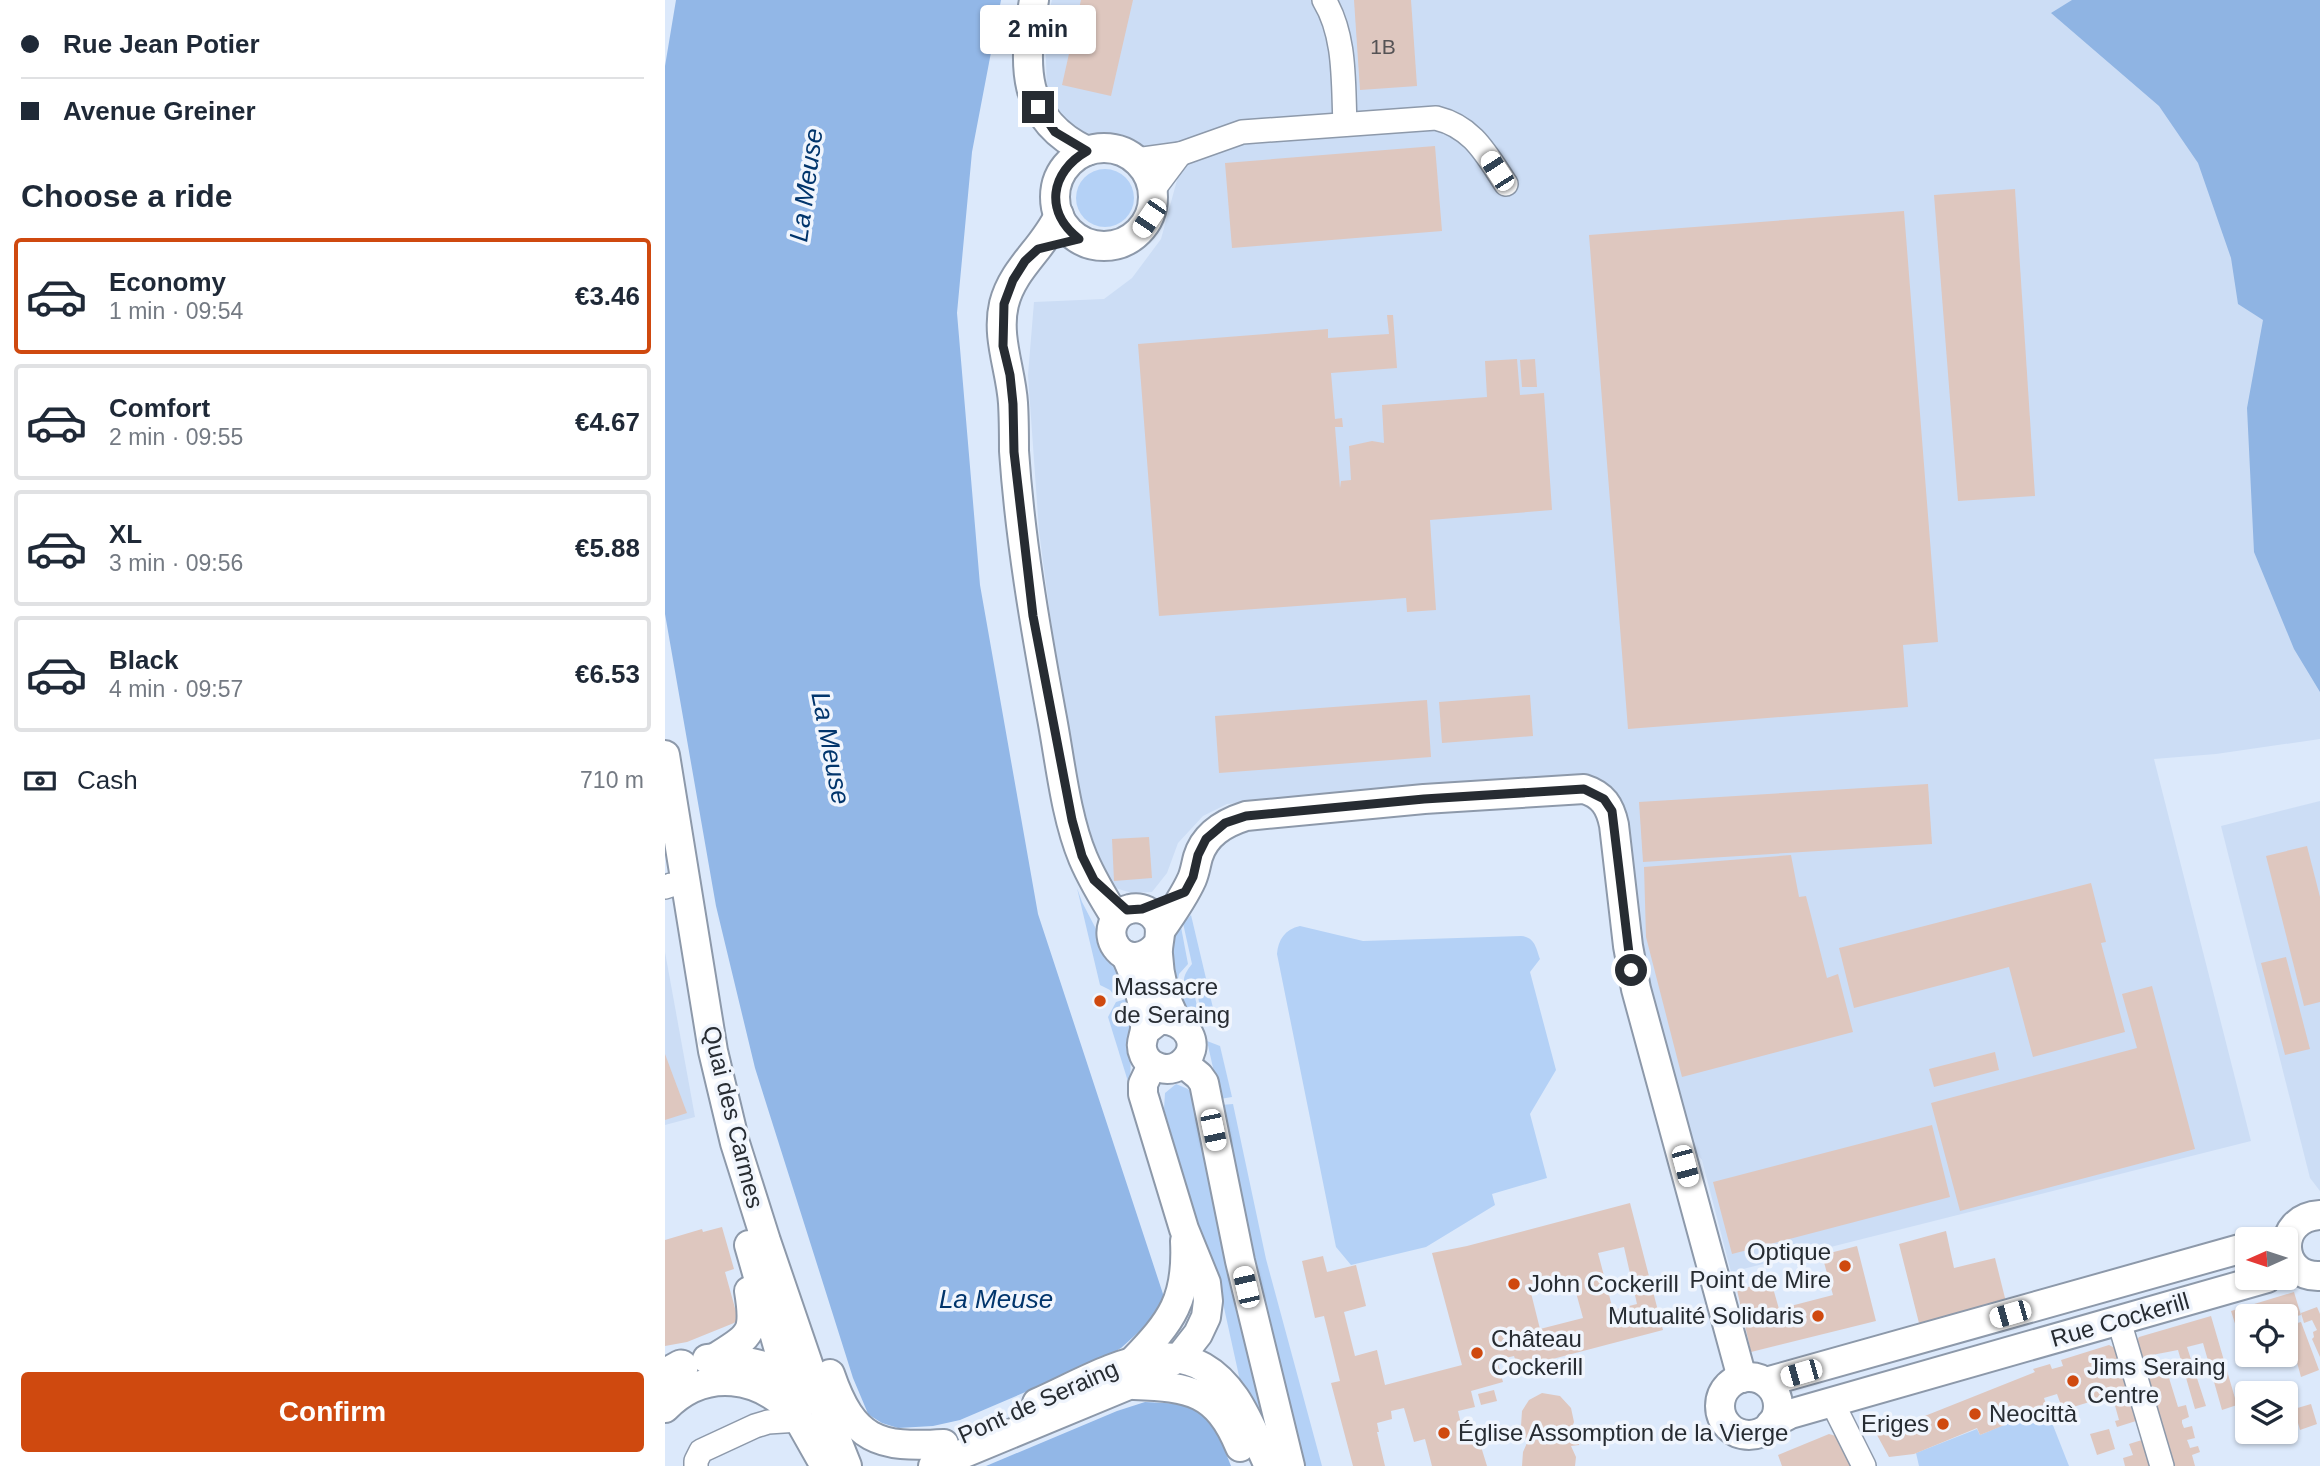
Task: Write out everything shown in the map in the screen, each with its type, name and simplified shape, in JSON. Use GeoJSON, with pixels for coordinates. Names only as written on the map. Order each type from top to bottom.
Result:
{"type":"FeatureCollection","features":[{"type":"Feature","properties":{"kind":"main road"},"geometry":{"type":"LineString","coordinates":[[1034,0],[1029,72],[1038,107],[1076,160]]}},
{"type":"Feature","properties":{"kind":"main road"},"geometry":{"type":"LineString","coordinates":[[1104,148],[1121,151],[1136,160],[1147,173],[1153,190],[1149,218],[1141,230],[1129,239],[1106,246],[1079,239],[1063,224],[1056,191],[1076,160],[1104,148]]}},
{"type":"Feature","properties":{"kind":"main road"},"geometry":{"type":"LineString","coordinates":[[1059,215],[1051,232],[1025,261],[1013,280],[1004,304],[1003,346],[1010,375],[1014,452],[1033,616],[1072,820],[1082,856],[1094,880],[1128,912],[1155,917],[1159,938],[1159,968],[1165,995],[1176,1021],[1188,1032],[1191,1040],[1188,1056],[1183,1063],[1167,1069],[1152,1065],[1143,1053],[1142,1038],[1145,1031],[1159,1020],[1176,1021]]}},
{"type":"Feature","properties":{"kind":"main road"},"geometry":{"type":"LineString","coordinates":[[1038,249],[1079,239]]}},
{"type":"Feature","properties":{"kind":"main road","name":"Quai des Carmes"},"geometry":{"type":"LineString","coordinates":[[665,755],[713,1051],[735,1143],[818,1393],[847,1466]]}},
{"type":"Feature","properties":{"kind":"main road"},"geometry":{"type":"LineString","coordinates":[[1126,956],[1147,955],[1159,938],[1193,877],[1198,855],[1206,839],[1225,823],[1246,816],[1424,799],[1573,789],[1584,789],[1604,799],[1612,811],[1628,946],[1636,989],[1754,1380],[1777,1399],[1772,1424],[1757,1434],[1748,1435],[1732,1430],[1724,1422],[1720,1401],[1724,1390],[1732,1382],[1754,1380]]}},
{"type":"Feature","properties":{"kind":"main road","name":"Quai des Carmes"},"geometry":{"type":"LineString","coordinates":[[665,844],[668,886],[707,1095],[799,1420],[825,1466]]}},
{"type":"Feature","properties":{"kind":"main road"},"geometry":{"type":"LineString","coordinates":[[1145,1031],[1140,992],[1126,956],[1115,946],[1112,939],[1112,925],[1128,912],[1185,892]]}},
{"type":"Feature","properties":{"kind":"main road"},"geometry":{"type":"LineString","coordinates":[[700,976],[712,1000],[748,1136],[834,1387],[849,1415],[867,1434],[877,1440],[902,1445],[942,1459]]}},
{"type":"Feature","properties":{"kind":"main road"},"geometry":{"type":"LineString","coordinates":[[1183,1063],[1199,1076],[1203,1083],[1240,1261],[1290,1466]]}},
{"type":"Feature","properties":{"kind":"main road"},"geometry":{"type":"LineString","coordinates":[[1152,1065],[1143,1084],[1143,1094],[1184,1229],[1206,1283],[1206,1317],[1187,1356]]}},
{"type":"Feature","properties":{"kind":"main road"},"geometry":{"type":"LineString","coordinates":[[670,1370],[715,1357],[740,1342],[752,1328],[753,1313],[739,1209]]}},
{"type":"Feature","properties":{"kind":"main road"},"geometry":{"type":"LineString","coordinates":[[2290,1227],[2301,1219],[2320,1215]]}},
{"type":"Feature","properties":{"kind":"main road"},"geometry":{"type":"LineString","coordinates":[[1132,1373],[1173,1312],[1184,1278],[1184,1229]]}},
{"type":"Feature","properties":{"kind":"main road","name":"Rue Cockerill"},"geometry":{"type":"LineString","coordinates":[[1754,1380],[2235,1250]]}},
{"type":"Feature","properties":{"kind":"main road","name":"Rue Cockerill"},"geometry":{"type":"LineString","coordinates":[[1772,1424],[1790,1414],[2235,1287]]}},
{"type":"Feature","properties":{"kind":"main road"},"geometry":{"type":"LineString","coordinates":[[1132,1373],[1156,1356],[1187,1356],[1229,1390],[1245,1414],[1269,1466]]}},
{"type":"Feature","properties":{"kind":"main road"},"geometry":{"type":"LineString","coordinates":[[715,1357],[784,1372],[805,1382],[818,1393]]}},
{"type":"Feature","properties":{"kind":"main road"},"geometry":{"type":"LineString","coordinates":[[1132,1373],[1192,1391],[1210,1402],[1225,1418],[1248,1466]]}},
{"type":"Feature","properties":{"kind":"main road","name":"Pont de Seraing"},"geometry":{"type":"LineString","coordinates":[[893,1466],[942,1459],[1132,1373]]}},
{"type":"Feature","properties":{"kind":"main road"},"geometry":{"type":"LineString","coordinates":[[665,1408],[683,1392],[701,1384],[722,1381],[771,1393],[785,1403],[799,1420],[809,1466]]}},
{"type":"Feature","properties":{"kind":"street"},"geometry":{"type":"LineString","coordinates":[[1324,0],[1335,24],[1339,42],[1345,124]]}},
{"type":"Feature","properties":{"kind":"street"},"geometry":{"type":"LineString","coordinates":[[1136,160],[1180,154],[1242,132],[1423,118],[1449,121],[1458,125],[1477,142],[1506,184]]}},
{"type":"Feature","properties":{"kind":"street"},"geometry":{"type":"LineString","coordinates":[[1153,190],[1180,154]]}},
{"type":"Feature","properties":{"kind":"street"},"geometry":{"type":"LineString","coordinates":[[2119,1321],[2162,1466]]}},
{"type":"Feature","properties":{"kind":"street"},"geometry":{"type":"LineString","coordinates":[[1832,1402],[1864,1466]]}},
{"type":"Feature","properties":{"kind":"street"},"geometry":{"type":"LineString","coordinates":[[696,1466],[701,1451],[755,1426],[768,1422],[799,1420]]}},
{"type":"Feature","properties":{"kind":"shaded area"},"geometry":{"type":"Polygon","coordinates":[[[1052,0],[2320,0],[2320,739],[2216,754],[2154,759],[2251,1141],[1731,1272],[1702,1160],[1692,1148],[1644,975],[1622,805],[1614,791],[1600,780],[1578,775],[1227,804],[1203,816],[1178,843],[1167,873],[1152,892],[1132,893],[1115,888],[1099,860],[1082,803],[1058,675],[1039,531],[1028,375],[1034,302],[1104,299],[1132,278],[1161,239],[1180,169],[1167,143],[1145,147],[1073,129],[1047,94],[1045,27],[1052,0]]]}},
{"type":"Feature","properties":{"kind":"shaded area"},"geometry":{"type":"Polygon","coordinates":[[[2072,0],[2320,0],[2320,692],[2294,649],[2254,552],[2247,408],[2263,320],[2238,304],[2231,258],[2198,163],[2159,106],[2051,13],[2072,0]]]}},
{"type":"Feature","properties":{"kind":"shaded area"},"geometry":{"type":"Polygon","coordinates":[[[1105,169],[1116,171],[1129,182],[1134,198],[1132,209],[1121,222],[1105,227],[1094,225],[1081,214],[1076,198],[1078,187],[1089,174],[1105,169]]]}},
{"type":"Feature","properties":{"kind":"shaded area"},"geometry":{"type":"Polygon","coordinates":[[[2320,801],[2320,1191],[2310,1178],[2221,826],[2320,801]]]}},
{"type":"Feature","properties":{"kind":"shaded area"},"geometry":{"type":"Polygon","coordinates":[[[1077,888],[1096,929],[1099,949],[1122,978],[1127,992],[1114,995],[1100,985],[1077,888]]]}},
{"type":"Feature","properties":{"kind":"shaded area"},"geometry":{"type":"Polygon","coordinates":[[[1191,915],[1213,1008],[1211,1023],[1204,1026],[1197,992],[1187,987],[1184,981],[1192,964],[1183,923],[1191,915]]]}},
{"type":"Feature","properties":{"kind":"shaded area"},"geometry":{"type":"Polygon","coordinates":[[[1177,925],[1181,927],[1188,964],[1178,979],[1174,980],[1170,952],[1177,925]]]}},
{"type":"Feature","properties":{"kind":"shaded area"},"geometry":{"type":"Polygon","coordinates":[[[1300,926],[1363,941],[1521,936],[1532,941],[1540,959],[1530,972],[1556,1070],[1530,1114],[1547,1178],[1492,1194],[1495,1205],[1426,1247],[1351,1265],[1336,1247],[1277,954],[1283,936],[1300,926]]]}},
{"type":"Feature","properties":{"kind":"shaded area"},"geometry":{"type":"Polygon","coordinates":[[[665,952],[695,1117],[665,1125],[665,952]]]}},
{"type":"Feature","properties":{"kind":"shaded area"},"geometry":{"type":"Polygon","coordinates":[[[1181,987],[1195,997],[1201,1025],[1187,1013],[1176,988],[1181,987]]]}},
{"type":"Feature","properties":{"kind":"shaded area"},"geometry":{"type":"Polygon","coordinates":[[[1129,998],[1132,1009],[1130,1088],[1108,1017],[1116,1002],[1129,998]]]}},
{"type":"Feature","properties":{"kind":"shaded area"},"geometry":{"type":"Polygon","coordinates":[[[1207,1041],[1220,1046],[1232,1097],[1220,1099],[1207,1041]]]}},
{"type":"Feature","properties":{"kind":"shaded area"},"geometry":{"type":"Polygon","coordinates":[[[1176,1084],[1188,1089],[1196,1099],[1280,1466],[1248,1417],[1219,1285],[1213,1275],[1164,1109],[1165,1093],[1176,1084]]]}},
{"type":"Feature","properties":{"kind":"shaded area"},"geometry":{"type":"Polygon","coordinates":[[[1233,1104],[1266,1259],[1322,1466],[1305,1466],[1221,1105],[1233,1104]]]}},
{"type":"Feature","properties":{"kind":"shaded area"},"geometry":{"type":"Polygon","coordinates":[[[2045,1405],[2069,1466],[1919,1466],[1916,1453],[1977,1429],[1980,1435],[2006,1424],[2005,1419],[2045,1405]]]}},
{"type":"Feature","properties":{"kind":"water","name":"La Meuse"},"geometry":{"type":"Polygon","coordinates":[[[676,0],[1001,0],[972,152],[957,313],[980,585],[1038,914],[1164,1297],[1231,1466],[890,1466],[853,1378],[755,1068],[716,906],[665,614],[665,66],[676,0]]]}},
{"type":"Feature","properties":{"kind":"pier"},"geometry":{"type":"Polygon","coordinates":[[[1166,1294],[1221,1433],[1208,1417],[1183,1404],[1145,1402],[1117,1411],[986,1466],[888,1466],[866,1413],[882,1423],[898,1428],[933,1426],[960,1420],[1098,1361],[1121,1348],[1153,1319],[1166,1294]]]}},
{"type":"Feature","properties":{"kind":"building"},"geometry":{"type":"Polygon","coordinates":[[[1081,0],[1133,0],[1111,96],[1062,85],[1081,0]]]}},
{"type":"Feature","properties":{"kind":"building"},"geometry":{"type":"Polygon","coordinates":[[[1354,0],[1411,0],[1417,86],[1360,90],[1354,0]]]}},
{"type":"Feature","properties":{"kind":"building"},"geometry":{"type":"Polygon","coordinates":[[[1435,146],[1442,231],[1232,248],[1225,163],[1435,146]]]}},
{"type":"Feature","properties":{"kind":"building"},"geometry":{"type":"Polygon","coordinates":[[[2015,189],[2035,496],[1958,501],[1934,195],[2015,189]]]}},
{"type":"Feature","properties":{"kind":"building"},"geometry":{"type":"Polygon","coordinates":[[[1904,211],[1938,642],[1903,645],[1908,707],[1628,729],[1589,235],[1904,211]]]}},
{"type":"Feature","properties":{"kind":"building"},"geometry":{"type":"Polygon","coordinates":[[[1387,315],[1393,315],[1397,368],[1331,373],[1335,419],[1342,418],[1343,427],[1335,427],[1340,488],[1341,481],[1351,480],[1349,446],[1372,441],[1384,443],[1382,405],[1487,397],[1485,361],[1517,359],[1520,395],[1544,393],[1552,510],[1430,520],[1436,610],[1407,612],[1406,598],[1159,616],[1138,344],[1328,329],[1328,338],[1389,334],[1387,315]]]}},
{"type":"Feature","properties":{"kind":"building"},"geometry":{"type":"Polygon","coordinates":[[[1535,359],[1537,387],[1522,387],[1520,360],[1535,359]]]}},
{"type":"Feature","properties":{"kind":"building"},"geometry":{"type":"Polygon","coordinates":[[[1530,695],[1533,736],[1442,743],[1439,702],[1530,695]]]}},
{"type":"Feature","properties":{"kind":"building"},"geometry":{"type":"Polygon","coordinates":[[[1427,700],[1431,757],[1219,773],[1215,716],[1427,700]]]}},
{"type":"Feature","properties":{"kind":"building"},"geometry":{"type":"Polygon","coordinates":[[[1928,784],[1932,844],[1643,862],[1639,802],[1928,784]]]}},
{"type":"Feature","properties":{"kind":"building"},"geometry":{"type":"Polygon","coordinates":[[[1149,837],[1152,878],[1114,881],[1112,839],[1149,837]]]}},
{"type":"Feature","properties":{"kind":"building"},"geometry":{"type":"Polygon","coordinates":[[[2307,846],[2320,897],[2320,1002],[2304,1006],[2266,856],[2307,846]]]}},
{"type":"Feature","properties":{"kind":"building"},"geometry":{"type":"Polygon","coordinates":[[[1791,855],[1799,897],[1806,896],[1827,978],[1838,974],[1853,1032],[1682,1077],[1646,937],[1644,867],[1791,855]]]}},
{"type":"Feature","properties":{"kind":"building"},"geometry":{"type":"Polygon","coordinates":[[[2091,883],[2106,942],[2101,943],[2125,1032],[2033,1057],[2009,967],[1854,1008],[1839,948],[2091,883]]]}},
{"type":"Feature","properties":{"kind":"building"},"geometry":{"type":"Polygon","coordinates":[[[2286,957],[2310,1049],[2285,1055],[2261,963],[2286,957]]]}},
{"type":"Feature","properties":{"kind":"building"},"geometry":{"type":"Polygon","coordinates":[[[2152,986],[2195,1149],[1960,1211],[1931,1103],[2137,1048],[2122,994],[2152,986]]]}},
{"type":"Feature","properties":{"kind":"building"},"geometry":{"type":"Polygon","coordinates":[[[1995,1052],[1999,1070],[1934,1087],[1929,1069],[1995,1052]]]}},
{"type":"Feature","properties":{"kind":"building"},"geometry":{"type":"Polygon","coordinates":[[[665,1054],[687,1113],[665,1120],[665,1054]]]}},
{"type":"Feature","properties":{"kind":"building"},"geometry":{"type":"Polygon","coordinates":[[[1932,1125],[1950,1197],[1732,1254],[1713,1182],[1932,1125]]]}},
{"type":"Feature","properties":{"kind":"building"},"geometry":{"type":"Polygon","coordinates":[[[1630,1203],[1663,1330],[1518,1368],[1514,1356],[1497,1360],[1503,1382],[1471,1391],[1475,1407],[1458,1411],[1462,1428],[1474,1424],[1487,1466],[1432,1466],[1425,1439],[1414,1442],[1404,1408],[1391,1411],[1392,1419],[1377,1423],[1385,1466],[1353,1466],[1331,1383],[1340,1381],[1324,1316],[1315,1318],[1302,1261],[1323,1256],[1327,1272],[1356,1265],[1366,1306],[1344,1312],[1355,1356],[1377,1350],[1385,1385],[1462,1365],[1432,1253],[1630,1203]],[[1624,1247],[1598,1253],[1613,1310],[1637,1304],[1624,1247]],[[1572,1278],[1530,1289],[1540,1329],[1583,1318],[1572,1278]]]}},
{"type":"Feature","properties":{"kind":"building"},"geometry":{"type":"Polygon","coordinates":[[[722,1227],[734,1269],[725,1272],[738,1319],[687,1342],[665,1346],[665,1240],[702,1229],[703,1232],[722,1227]]]}},
{"type":"Feature","properties":{"kind":"building"},"geometry":{"type":"Polygon","coordinates":[[[1946,1231],[1954,1268],[1995,1258],[2006,1302],[1919,1323],[1899,1244],[1946,1231]]]}},
{"type":"Feature","properties":{"kind":"building"},"geometry":{"type":"Polygon","coordinates":[[[1857,1246],[1876,1321],[1751,1352],[1737,1290],[1771,1281],[1779,1309],[1833,1295],[1822,1255],[1857,1246]]]}},
{"type":"Feature","properties":{"kind":"building"},"geometry":{"type":"Polygon","coordinates":[[[2294,1292],[2298,1304],[2254,1304],[2294,1292]]]}},
{"type":"Feature","properties":{"kind":"building"},"geometry":{"type":"Polygon","coordinates":[[[2317,1307],[2320,1314],[2320,1357],[2312,1339],[2313,1332],[2317,1330],[2312,1320],[2304,1323],[2301,1313],[2317,1307]]]}},
{"type":"Feature","properties":{"kind":"building"},"geometry":{"type":"Polygon","coordinates":[[[2211,1316],[2235,1406],[2222,1410],[2203,1343],[2187,1347],[2206,1406],[2195,1409],[2178,1350],[2152,1355],[2155,1367],[2165,1365],[2178,1407],[2186,1405],[2189,1417],[2182,1420],[2182,1423],[2184,1428],[2192,1426],[2195,1438],[2187,1440],[2190,1448],[2198,1446],[2200,1452],[2192,1455],[2195,1466],[2174,1466],[2136,1342],[2139,1337],[2211,1316]]]}},
{"type":"Feature","properties":{"kind":"building"},"geometry":{"type":"Polygon","coordinates":[[[2301,1322],[2319,1370],[2301,1377],[2298,1366],[2298,1323],[2301,1322]]]}},
{"type":"Feature","properties":{"kind":"building"},"geometry":{"type":"Polygon","coordinates":[[[2109,1345],[2115,1348],[2136,1421],[2117,1427],[2115,1421],[2119,1420],[2112,1395],[2070,1408],[2061,1405],[2057,1394],[2044,1398],[2046,1404],[2005,1419],[2007,1424],[1980,1435],[1977,1428],[1914,1454],[1889,1457],[1877,1435],[2035,1372],[2033,1369],[2050,1364],[2052,1369],[2063,1366],[2061,1360],[2109,1345]]]}},
{"type":"Feature","properties":{"kind":"building"},"geometry":{"type":"Polygon","coordinates":[[[1494,1390],[1497,1401],[1481,1405],[1478,1394],[1494,1390]]]}},
{"type":"Feature","properties":{"kind":"building"},"geometry":{"type":"Polygon","coordinates":[[[1542,1393],[1560,1396],[1571,1408],[1574,1422],[1570,1433],[1579,1433],[1579,1445],[1571,1446],[1576,1457],[1575,1466],[1522,1466],[1527,1443],[1521,1426],[1522,1411],[1529,1400],[1542,1393]]]}},
{"type":"Feature","properties":{"kind":"building"},"geometry":{"type":"Polygon","coordinates":[[[2311,1404],[2317,1424],[2300,1430],[2298,1408],[2311,1404]]]}},
{"type":"Feature","properties":{"kind":"building"},"geometry":{"type":"Polygon","coordinates":[[[2109,1429],[2115,1449],[2097,1455],[2090,1434],[2109,1429]]]}},
{"type":"Feature","properties":{"kind":"building"},"geometry":{"type":"Polygon","coordinates":[[[1829,1434],[1836,1436],[1852,1466],[1782,1466],[1778,1455],[1829,1434]]]}},
{"type":"Feature","properties":{"kind":"building"},"geometry":{"type":"Polygon","coordinates":[[[2142,1440],[2150,1466],[2125,1466],[2123,1458],[2133,1455],[2129,1444],[2142,1440]]]}},
{"type":"Feature","properties":{"kind":"place","name":"Massacre de Seraing"},"geometry":{"type":"Point","coordinates":[1100,1001]}},
{"type":"Feature","properties":{"kind":"place","name":"Optique Point de Mire"},"geometry":{"type":"Point","coordinates":[1845,1266]}},
{"type":"Feature","properties":{"kind":"place","name":"John Cockerill"},"geometry":{"type":"Point","coordinates":[1514,1284]}},
{"type":"Feature","properties":{"kind":"place","name":"Mutualité Solidaris"},"geometry":{"type":"Point","coordinates":[1818,1316]}},
{"type":"Feature","properties":{"kind":"place","name":"Château Cockerill"},"geometry":{"type":"Point","coordinates":[1477,1353]}},
{"type":"Feature","properties":{"kind":"place","name":"Jims Seraing Centre"},"geometry":{"type":"Point","coordinates":[2073,1381]}},
{"type":"Feature","properties":{"kind":"place","name":"Neocittà"},"geometry":{"type":"Point","coordinates":[1975,1414]}},
{"type":"Feature","properties":{"kind":"place","name":"Eriges"},"geometry":{"type":"Point","coordinates":[1943,1424]}},
{"type":"Feature","properties":{"kind":"place","name":"Église Assomption de la Vierge"},"geometry":{"type":"Point","coordinates":[1444,1433]}},
{"type":"Feature","properties":{"kind":"route"},"geometry":{"type":"LineString","coordinates":[[1038,107],[1055,132],[1071,144],[1087,151],[1065,168],[1056,191],[1056,203],[1063,224],[1079,239],[1038,249],[1025,261],[1013,280],[1004,304],[1003,346],[1010,375],[1014,452],[1033,616],[1072,820],[1082,856],[1094,880],[1127,910],[1142,909],[1185,892],[1206,839],[1225,823],[1246,816],[1424,799],[1584,789],[1604,799],[1612,811],[1631,970]]}}]}
